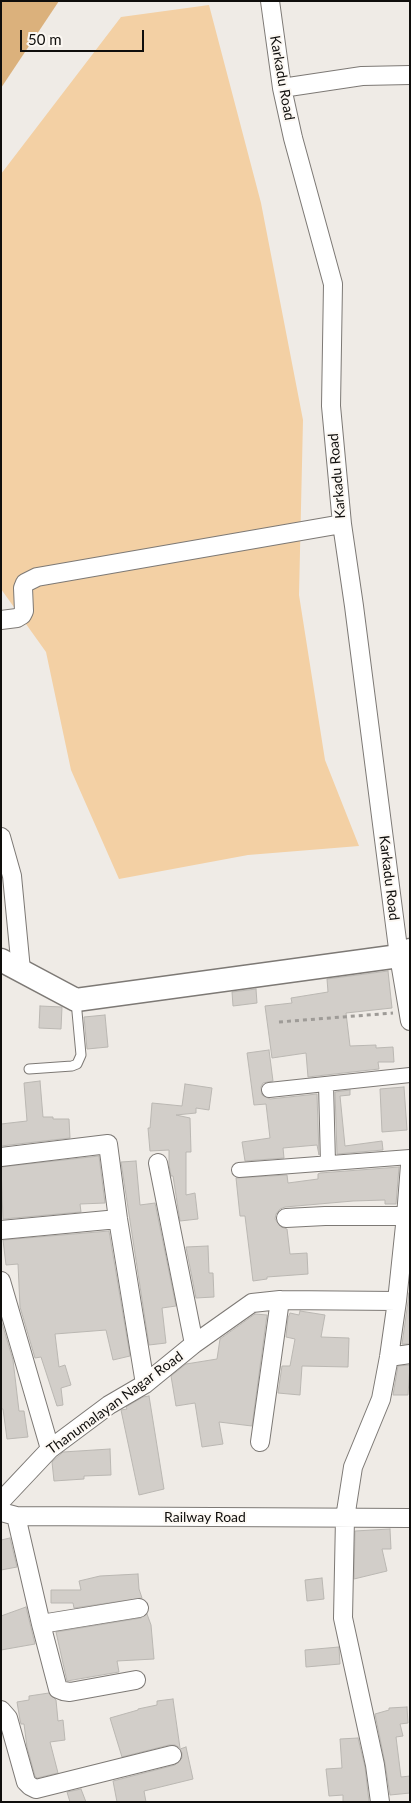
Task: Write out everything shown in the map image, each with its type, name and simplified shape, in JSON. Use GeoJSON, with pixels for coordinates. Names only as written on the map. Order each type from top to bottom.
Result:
{"type":"FeatureCollection","features":[{"type":"Feature","properties":{"kind":"street","name":"Karkadu Road"},"geometry":{"type":"LineString","coordinates":[[270,1],[282,88],[293,138],[333,284],[331,406],[342,524],[404,953]]}},
{"type":"Feature","properties":{"kind":"street"},"geometry":{"type":"LineString","coordinates":[[282,88],[362,76],[410,75]]}},
{"type":"Feature","properties":{"kind":"street"},"geometry":{"type":"LineString","coordinates":[[1,620],[17,618],[22,615],[24,610],[22,588],[25,583],[37,576],[342,524]]}},
{"type":"Feature","properties":{"kind":"street"},"geometry":{"type":"LineString","coordinates":[[1,836],[12,876],[21,970]]}},
{"type":"Feature","properties":{"kind":"street"},"geometry":{"type":"LineString","coordinates":[[1,960],[76,1000],[404,953],[409,1016]]}},
{"type":"Feature","properties":{"kind":"street"},"geometry":{"type":"LineString","coordinates":[[269,1090],[410,1075]]}},
{"type":"Feature","properties":{"kind":"street"},"geometry":{"type":"LineString","coordinates":[[326,1084],[328,1163]]}},
{"type":"Feature","properties":{"kind":"street"},"geometry":{"type":"LineString","coordinates":[[1,1157],[108,1144],[118,1219],[145,1384]]}},
{"type":"Feature","properties":{"kind":"street"},"geometry":{"type":"LineString","coordinates":[[239,1170],[410,1157]]}},
{"type":"Feature","properties":{"kind":"street"},"geometry":{"type":"LineString","coordinates":[[158,1163],[194,1344]]}},
{"type":"Feature","properties":{"kind":"street"},"geometry":{"type":"LineString","coordinates":[[380,1802],[375,1765],[343,1618],[345,1518],[353,1467],[381,1399],[389,1357],[397,1301],[410,1165]]}},
{"type":"Feature","properties":{"kind":"street"},"geometry":{"type":"LineString","coordinates":[[286,1218],[406,1216]]}},
{"type":"Feature","properties":{"kind":"street"},"geometry":{"type":"LineString","coordinates":[[1,1230],[118,1219]]}},
{"type":"Feature","properties":{"kind":"street"},"geometry":{"type":"LineString","coordinates":[[1,1281],[50,1449]]}},
{"type":"Feature","properties":{"kind":"street"},"geometry":{"type":"LineString","coordinates":[[260,1442],[280,1300]]}},
{"type":"Feature","properties":{"kind":"street","name":"Thanumalayan Nagar Road"},"geometry":{"type":"LineString","coordinates":[[1,1501],[50,1449],[108,1405],[145,1384],[194,1344],[252,1303],[280,1300],[397,1301]]}},
{"type":"Feature","properties":{"kind":"street"},"geometry":{"type":"LineString","coordinates":[[389,1357],[410,1354]]}},
{"type":"Feature","properties":{"kind":"street"},"geometry":{"type":"LineString","coordinates":[[9,1514],[58,1689],[63,1692],[70,1692],[136,1680]]}},
{"type":"Feature","properties":{"kind":"street","name":"Railway Road"},"geometry":{"type":"LineString","coordinates":[[9,1514],[410,1518]]}},
{"type":"Feature","properties":{"kind":"street"},"geometry":{"type":"LineString","coordinates":[[41,1624],[139,1608]]}},
{"type":"Feature","properties":{"kind":"street"},"geometry":{"type":"LineString","coordinates":[[1,1710],[8,1718],[26,1782],[36,1789],[172,1755]]}},
{"type":"Feature","properties":{"kind":"lane"},"geometry":{"type":"LineString","coordinates":[[29,1069],[77,1064],[81,1055],[76,1000]]}},
{"type":"Feature","properties":{"kind":"path"},"geometry":{"type":"LineString","coordinates":[[279,1022],[409,1016]]}},
{"type":"Feature","properties":{"kind":"shaded area"},"geometry":{"type":"Polygon","coordinates":[[[1,1],[59,1],[1,88],[1,1]]]}},
{"type":"Feature","properties":{"kind":"shaded area"},"geometry":{"type":"Polygon","coordinates":[[[209,5],[261,203],[303,420],[299,595],[325,760],[359,846],[248,855],[119,879],[71,770],[46,652],[1,589],[1,174],[121,17],[209,5]]]}},
{"type":"Feature","properties":{"kind":"building"},"geometry":{"type":"Polygon","coordinates":[[[388,971],[392,1008],[346,1013],[350,1046],[376,1045],[376,1048],[393,1047],[394,1062],[378,1062],[379,1069],[308,1077],[306,1053],[272,1058],[265,1006],[292,1003],[291,998],[328,992],[327,979],[388,971]]]}},
{"type":"Feature","properties":{"kind":"building"},"geometry":{"type":"Polygon","coordinates":[[[256,989],[257,1003],[233,1006],[232,992],[256,989]]]}},
{"type":"Feature","properties":{"kind":"building"},"geometry":{"type":"Polygon","coordinates":[[[40,1006],[62,1007],[61,1029],[39,1028],[40,1006]]]}},
{"type":"Feature","properties":{"kind":"building"},"geometry":{"type":"Polygon","coordinates":[[[105,1015],[108,1047],[87,1049],[84,1017],[105,1015]]]}},
{"type":"Feature","properties":{"kind":"building"},"geometry":{"type":"Polygon","coordinates":[[[269,1050],[273,1081],[263,1083],[261,1087],[262,1095],[270,1099],[317,1094],[319,1155],[317,1145],[283,1148],[284,1158],[245,1161],[242,1142],[270,1138],[266,1104],[254,1105],[247,1053],[269,1050]]]}},
{"type":"Feature","properties":{"kind":"building"},"geometry":{"type":"Polygon","coordinates":[[[40,1081],[43,1117],[69,1119],[70,1138],[1,1146],[1,1124],[27,1121],[24,1083],[40,1081]]]}},
{"type":"Feature","properties":{"kind":"building"},"geometry":{"type":"Polygon","coordinates":[[[185,1084],[212,1088],[209,1110],[196,1108],[196,1113],[176,1115],[190,1118],[191,1152],[186,1152],[186,1195],[195,1193],[198,1219],[180,1221],[173,1176],[171,1176],[169,1165],[169,1150],[150,1151],[148,1128],[150,1128],[152,1103],[182,1106],[185,1084]]]}},
{"type":"Feature","properties":{"kind":"building"},"geometry":{"type":"Polygon","coordinates":[[[404,1087],[407,1130],[382,1132],[380,1089],[404,1087]]]}},
{"type":"Feature","properties":{"kind":"building"},"geometry":{"type":"Polygon","coordinates":[[[350,1090],[350,1095],[340,1096],[345,1146],[382,1141],[383,1150],[337,1154],[335,1092],[350,1090]]]}},
{"type":"Feature","properties":{"kind":"building"},"geometry":{"type":"Polygon","coordinates":[[[99,1156],[105,1203],[80,1204],[81,1212],[3,1219],[1,1167],[99,1156]]]}},
{"type":"Feature","properties":{"kind":"building"},"geometry":{"type":"Polygon","coordinates":[[[136,1161],[140,1205],[155,1203],[176,1306],[162,1308],[166,1343],[149,1345],[121,1162],[136,1161]]]}},
{"type":"Feature","properties":{"kind":"building"},"geometry":{"type":"Polygon","coordinates":[[[399,1167],[396,1204],[385,1204],[385,1200],[353,1201],[280,1209],[275,1219],[281,1227],[287,1229],[290,1254],[307,1253],[308,1274],[267,1277],[267,1279],[253,1281],[245,1216],[240,1216],[236,1178],[287,1175],[288,1183],[318,1179],[318,1174],[320,1173],[399,1167]]]}},
{"type":"Feature","properties":{"kind":"building"},"geometry":{"type":"Polygon","coordinates":[[[109,1231],[130,1356],[113,1360],[106,1330],[55,1334],[59,1367],[65,1365],[71,1385],[61,1388],[63,1405],[57,1406],[41,1357],[35,1358],[20,1307],[18,1264],[6,1265],[3,1240],[109,1231]]]}},
{"type":"Feature","properties":{"kind":"building"},"geometry":{"type":"Polygon","coordinates":[[[208,1246],[209,1273],[213,1273],[214,1297],[196,1298],[186,1247],[208,1246]]]}},
{"type":"Feature","properties":{"kind":"building"},"geometry":{"type":"Polygon","coordinates":[[[409,1293],[410,1344],[402,1344],[408,1302],[409,1293]]]}},
{"type":"Feature","properties":{"kind":"building"},"geometry":{"type":"Polygon","coordinates":[[[300,1311],[325,1315],[321,1337],[349,1338],[348,1367],[302,1366],[300,1395],[278,1393],[282,1366],[290,1366],[295,1339],[286,1337],[288,1318],[290,1313],[299,1315],[300,1311]]]}},
{"type":"Feature","properties":{"kind":"building"},"geometry":{"type":"Polygon","coordinates":[[[255,1314],[267,1315],[252,1426],[219,1422],[223,1444],[202,1447],[195,1403],[176,1406],[171,1376],[186,1364],[217,1359],[220,1339],[255,1314]]]}},
{"type":"Feature","properties":{"kind":"building"},"geometry":{"type":"Polygon","coordinates":[[[1,1320],[13,1360],[19,1411],[24,1411],[28,1437],[7,1439],[3,1409],[1,1409],[1,1320]]]}},
{"type":"Feature","properties":{"kind":"building"},"geometry":{"type":"Polygon","coordinates":[[[410,1365],[408,1395],[393,1395],[398,1366],[410,1365]]]}},
{"type":"Feature","properties":{"kind":"building"},"geometry":{"type":"Polygon","coordinates":[[[149,1396],[164,1489],[139,1495],[121,1410],[127,1409],[126,1407],[143,1397],[149,1396]]]}},
{"type":"Feature","properties":{"kind":"building"},"geometry":{"type":"Polygon","coordinates":[[[110,1449],[111,1475],[84,1476],[84,1479],[54,1481],[52,1462],[63,1452],[110,1449]]]}},
{"type":"Feature","properties":{"kind":"building"},"geometry":{"type":"Polygon","coordinates":[[[390,1529],[391,1549],[382,1549],[387,1571],[354,1579],[355,1531],[390,1529]]]}},
{"type":"Feature","properties":{"kind":"building"},"geometry":{"type":"Polygon","coordinates":[[[10,1538],[17,1567],[1,1570],[1,1540],[10,1538]]]}},
{"type":"Feature","properties":{"kind":"building"},"geometry":{"type":"Polygon","coordinates":[[[138,1574],[142,1598],[74,1608],[73,1603],[51,1603],[51,1590],[81,1590],[79,1581],[100,1576],[138,1574]]]}},
{"type":"Feature","properties":{"kind":"building"},"geometry":{"type":"Polygon","coordinates":[[[322,1578],[324,1599],[307,1601],[305,1580],[322,1578]]]}},
{"type":"Feature","properties":{"kind":"building"},"geometry":{"type":"Polygon","coordinates":[[[26,1607],[35,1644],[1,1650],[1,1616],[26,1607]]]}},
{"type":"Feature","properties":{"kind":"building"},"geometry":{"type":"Polygon","coordinates":[[[147,1614],[151,1625],[154,1659],[117,1661],[119,1672],[67,1681],[56,1632],[141,1618],[147,1614]]]}},
{"type":"Feature","properties":{"kind":"building"},"geometry":{"type":"Polygon","coordinates":[[[339,1647],[340,1664],[306,1667],[305,1650],[339,1647]]]}},
{"type":"Feature","properties":{"kind":"building"},"geometry":{"type":"Polygon","coordinates":[[[49,1693],[56,1700],[58,1721],[63,1720],[65,1740],[50,1742],[58,1773],[37,1778],[27,1747],[24,1724],[21,1724],[17,1702],[29,1700],[29,1696],[49,1693]]]}},
{"type":"Feature","properties":{"kind":"building"},"geometry":{"type":"Polygon","coordinates":[[[173,1699],[180,1748],[175,1745],[169,1745],[122,1757],[110,1718],[157,1705],[157,1701],[173,1699]]]}},
{"type":"Feature","properties":{"kind":"building"},"geometry":{"type":"Polygon","coordinates":[[[407,1707],[408,1723],[400,1724],[403,1736],[396,1737],[401,1777],[410,1776],[410,1793],[390,1795],[375,1714],[389,1710],[389,1708],[407,1707]]]}},
{"type":"Feature","properties":{"kind":"building"},"geometry":{"type":"Polygon","coordinates":[[[358,1738],[365,1767],[369,1802],[343,1802],[343,1795],[329,1796],[326,1769],[342,1768],[340,1739],[358,1738]]]}},
{"type":"Feature","properties":{"kind":"building"},"geometry":{"type":"Polygon","coordinates":[[[186,1747],[193,1779],[144,1791],[146,1802],[117,1802],[113,1781],[175,1765],[182,1758],[180,1749],[186,1747]]]}},
{"type":"Feature","properties":{"kind":"building"},"geometry":{"type":"Polygon","coordinates":[[[81,1789],[86,1802],[70,1802],[67,1792],[81,1789]]]}}]}
